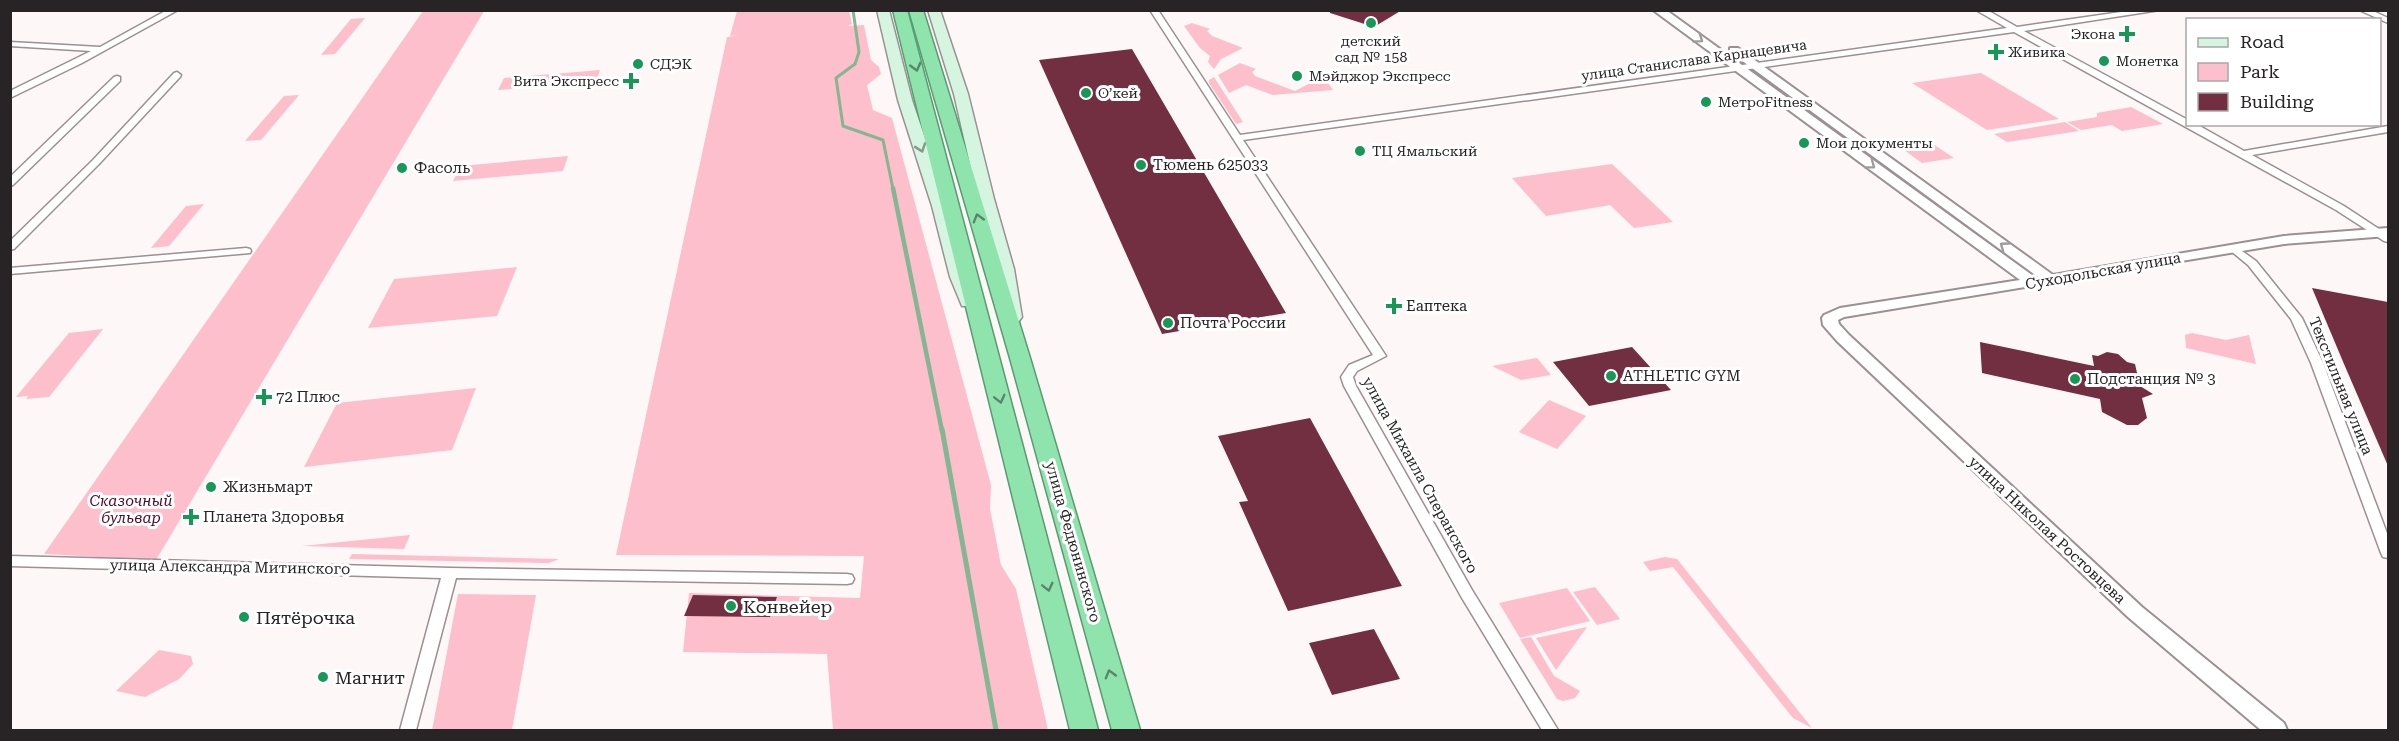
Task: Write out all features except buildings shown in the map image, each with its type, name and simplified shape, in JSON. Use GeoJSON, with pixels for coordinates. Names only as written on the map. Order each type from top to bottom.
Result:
{"type":"FeatureCollection","features":[{"type":"Feature","properties":{"kind":"highway"},"geometry":{"type":"LineString","coordinates":[[900,10],[958,225],[990,362],[1084,730]]}},
{"type":"Feature","properties":{"kind":"highway","name":"улица Федюнинского"},"geometry":{"type":"LineString","coordinates":[[916,10],[1019,354],[1126,730]]}},
{"type":"Feature","properties":{"kind":"main road"},"geometry":{"type":"LineString","coordinates":[[882,10],[905,100],[940,206],[958,277],[990,362]]}},
{"type":"Feature","properties":{"kind":"main road","name":"улица Федюнинского"},"geometry":{"type":"LineString","coordinates":[[934,10],[961,94],[986,199],[1006,269],[1019,354]]}},
{"type":"Feature","properties":{"kind":"street"},"geometry":{"type":"LineString","coordinates":[[10,95],[101,50],[174,10]]}},
{"type":"Feature","properties":{"kind":"street","name":"улица Михаила Сперанского"},"geometry":{"type":"LineString","coordinates":[[1154,10],[1380,356],[1353,368],[1347,377],[1350,386],[1467,594],[1550,730]]}},
{"type":"Feature","properties":{"kind":"street"},"geometry":{"type":"LineString","coordinates":[[1658,10],[2033,283]]}},
{"type":"Feature","properties":{"kind":"street"},"geometry":{"type":"LineString","coordinates":[[1677,10],[2051,280]]}},
{"type":"Feature","properties":{"kind":"street"},"geometry":{"type":"LineString","coordinates":[[1980,10],[2186,123]]}},
{"type":"Feature","properties":{"kind":"street","name":"улица Станислава Карнацевича"},"geometry":{"type":"LineString","coordinates":[[1236,138],[2156,10]]}},
{"type":"Feature","properties":{"kind":"street"},"geometry":{"type":"LineString","coordinates":[[2362,10],[2381,18]]}},
{"type":"Feature","properties":{"kind":"street"},"geometry":{"type":"LineString","coordinates":[[10,44],[101,50]]}},
{"type":"Feature","properties":{"kind":"street"},"geometry":{"type":"LineString","coordinates":[[10,247],[94,165],[177,75]]}},
{"type":"Feature","properties":{"kind":"street"},"geometry":{"type":"LineString","coordinates":[[10,183],[117,79]]}},
{"type":"Feature","properties":{"kind":"street"},"geometry":{"type":"LineString","coordinates":[[2192,126],[2385,234]]}},
{"type":"Feature","properties":{"kind":"street"},"geometry":{"type":"LineString","coordinates":[[2242,154],[2388,129]]}},
{"type":"Feature","properties":{"kind":"street","name":"Суходольская улица"},"geometry":{"type":"LineString","coordinates":[[1830,318],[1840,313],[2284,240],[2385,234]]}},
{"type":"Feature","properties":{"kind":"street","name":"Текстильная улица"},"geometry":{"type":"LineString","coordinates":[[2235,249],[2260,272],[2296,318],[2317,363],[2388,553]]}},
{"type":"Feature","properties":{"kind":"street"},"geometry":{"type":"LineString","coordinates":[[10,271],[246,251]]}},
{"type":"Feature","properties":{"kind":"street","name":"улица Николая Ростовцева"},"geometry":{"type":"LineString","coordinates":[[1830,318],[1831,326],[1843,338],[2005,492],[2135,612],[2276,730]]}},
{"type":"Feature","properties":{"kind":"street","name":"улица Александра Митинского"},"geometry":{"type":"LineString","coordinates":[[10,561],[450,573],[847,579]]}},
{"type":"Feature","properties":{"kind":"street"},"geometry":{"type":"LineString","coordinates":[[408,730],[450,573]]}},
{"type":"Feature","properties":{"kind":"green space","name":"Сказочный бульвар"},"geometry":{"type":"Polygon","coordinates":[[[423,11],[484,11],[156,560],[44,554],[423,11]]]}},
{"type":"Feature","properties":{"kind":"green space"},"geometry":{"type":"Polygon","coordinates":[[[737,11],[849,11],[852,24],[847,26],[864,25],[871,60],[879,67],[881,74],[867,85],[873,110],[892,118],[991,485],[990,509],[1001,565],[1016,589],[1048,730],[833,730],[827,654],[683,652],[689,593],[860,598],[864,556],[616,555],[727,37],[740,35],[730,36],[737,11]]]}},
{"type":"Feature","properties":{"kind":"green space"},"geometry":{"type":"Polygon","coordinates":[[[365,18],[335,54],[321,55],[351,19],[365,18]]]}},
{"type":"Feature","properties":{"kind":"green space"},"geometry":{"type":"Polygon","coordinates":[[[1192,23],[1210,29],[1207,31],[1212,36],[1243,48],[1221,59],[1214,69],[1208,62],[1210,56],[1200,48],[1184,26],[1192,23]]]}},
{"type":"Feature","properties":{"kind":"green space"},"geometry":{"type":"Polygon","coordinates":[[[1240,63],[1256,69],[1252,72],[1255,76],[1295,91],[1318,79],[1315,75],[1321,74],[1333,90],[1273,95],[1246,85],[1229,93],[1218,75],[1240,63]]]}},
{"type":"Feature","properties":{"kind":"green space"},"geometry":{"type":"Polygon","coordinates":[[[600,70],[596,82],[498,90],[504,78],[600,70]]]}},
{"type":"Feature","properties":{"kind":"green space"},"geometry":{"type":"Polygon","coordinates":[[[1981,73],[2059,119],[1987,130],[1912,83],[1981,73]]]}},
{"type":"Feature","properties":{"kind":"green space"},"geometry":{"type":"Polygon","coordinates":[[[1755,76],[1760,76],[2009,253],[2003,255],[1755,76]]]}},
{"type":"Feature","properties":{"kind":"green space"},"geometry":{"type":"Polygon","coordinates":[[[1214,77],[1243,122],[1236,124],[1209,83],[1209,80],[1214,77]]]}},
{"type":"Feature","properties":{"kind":"green space"},"geometry":{"type":"Polygon","coordinates":[[[299,95],[261,140],[245,141],[284,96],[299,95]]]}},
{"type":"Feature","properties":{"kind":"green space"},"geometry":{"type":"Polygon","coordinates":[[[2131,107],[2163,124],[2122,131],[2112,125],[2081,130],[2067,122],[2097,117],[2097,113],[2131,107]]]}},
{"type":"Feature","properties":{"kind":"green space"},"geometry":{"type":"Polygon","coordinates":[[[2065,122],[2079,131],[2007,142],[1994,134],[2065,122]]]}},
{"type":"Feature","properties":{"kind":"green space"},"geometry":{"type":"Polygon","coordinates":[[[1924,138],[1954,158],[1922,163],[1893,142],[1924,138]]]}},
{"type":"Feature","properties":{"kind":"green space"},"geometry":{"type":"Polygon","coordinates":[[[568,156],[563,171],[453,181],[461,166],[568,156]]]}},
{"type":"Feature","properties":{"kind":"green space"},"geometry":{"type":"Polygon","coordinates":[[[1612,164],[1673,222],[1634,228],[1610,205],[1546,216],[1512,178],[1612,164]]]}},
{"type":"Feature","properties":{"kind":"green space"},"geometry":{"type":"Polygon","coordinates":[[[204,204],[169,246],[151,248],[186,206],[204,204]]]}},
{"type":"Feature","properties":{"kind":"green space"},"geometry":{"type":"Polygon","coordinates":[[[517,267],[497,316],[368,328],[394,279],[517,267]]]}},
{"type":"Feature","properties":{"kind":"green space"},"geometry":{"type":"Polygon","coordinates":[[[103,329],[49,397],[26,399],[28,396],[16,397],[69,333],[103,329]]]}},
{"type":"Feature","properties":{"kind":"green space"},"geometry":{"type":"Polygon","coordinates":[[[2192,333],[2226,340],[2249,335],[2256,364],[2186,348],[2185,335],[2192,333]]]}},
{"type":"Feature","properties":{"kind":"green space"},"geometry":{"type":"Polygon","coordinates":[[[1537,358],[1551,375],[1521,380],[1492,366],[1537,358]]]}},
{"type":"Feature","properties":{"kind":"green space"},"geometry":{"type":"Polygon","coordinates":[[[476,388],[452,450],[304,467],[337,403],[476,388]]]}},
{"type":"Feature","properties":{"kind":"green space"},"geometry":{"type":"Polygon","coordinates":[[[1549,400],[1586,416],[1557,449],[1519,432],[1549,400]]]}},
{"type":"Feature","properties":{"kind":"green space"},"geometry":{"type":"Polygon","coordinates":[[[410,535],[404,549],[302,546],[410,535]]]}},
{"type":"Feature","properties":{"kind":"green space"},"geometry":{"type":"Polygon","coordinates":[[[352,554],[559,559],[549,563],[349,559],[352,554]]]}},
{"type":"Feature","properties":{"kind":"green space"},"geometry":{"type":"Polygon","coordinates":[[[1665,557],[1677,559],[1812,728],[1793,718],[1673,567],[1650,571],[1643,562],[1665,557]]]}},
{"type":"Feature","properties":{"kind":"green space"},"geometry":{"type":"Polygon","coordinates":[[[1595,587],[1620,619],[1597,625],[1573,592],[1595,587]]]}},
{"type":"Feature","properties":{"kind":"green space"},"geometry":{"type":"Polygon","coordinates":[[[1567,588],[1590,621],[1520,638],[1499,603],[1567,588]]]}},
{"type":"Feature","properties":{"kind":"green space"},"geometry":{"type":"Polygon","coordinates":[[[458,594],[536,595],[512,730],[432,730],[458,594]]]}},
{"type":"Feature","properties":{"kind":"green space"},"geometry":{"type":"Polygon","coordinates":[[[1587,627],[1556,670],[1536,638],[1587,627]]]}},
{"type":"Feature","properties":{"kind":"green space"},"geometry":{"type":"Polygon","coordinates":[[[1531,637],[1554,676],[1580,691],[1575,698],[1563,701],[1557,699],[1520,639],[1531,637]]]}},
{"type":"Feature","properties":{"kind":"green space"},"geometry":{"type":"Polygon","coordinates":[[[159,650],[191,656],[193,664],[179,679],[145,697],[116,691],[159,650]]]}},
{"type":"Feature","properties":{"kind":"waterway"},"geometry":{"type":"LineString","coordinates":[[853,10],[859,52],[855,64],[836,78],[843,126],[883,140],[893,189]]}},
{"type":"Feature","properties":{"kind":"waterway"},"geometry":{"type":"LineString","coordinates":[[893,188],[942,431]]}},
{"type":"Feature","properties":{"kind":"waterway"},"geometry":{"type":"LineString","coordinates":[[942,429],[996,730]]}},
{"type":"Feature","properties":{"kind":"place","name":"детский сад № 158"},"geometry":{"type":"Point","coordinates":[1371,23]}},
{"type":"Feature","properties":{"kind":"place","name":"Экона"},"geometry":{"type":"Point","coordinates":[2127,34]}},
{"type":"Feature","properties":{"kind":"place","name":"Живика"},"geometry":{"type":"Point","coordinates":[1996,52]}},
{"type":"Feature","properties":{"kind":"place","name":"Монетка"},"geometry":{"type":"Point","coordinates":[2104,61]}},
{"type":"Feature","properties":{"kind":"place","name":"СДЭК"},"geometry":{"type":"Point","coordinates":[638,64]}},
{"type":"Feature","properties":{"kind":"place","name":"Мэйджор Экспресс"},"geometry":{"type":"Point","coordinates":[1297,76]}},
{"type":"Feature","properties":{"kind":"place","name":"Вита Экспресс"},"geometry":{"type":"Point","coordinates":[631,81]}},
{"type":"Feature","properties":{"kind":"place","name":"О’кей"},"geometry":{"type":"Point","coordinates":[1086,93]}},
{"type":"Feature","properties":{"kind":"place","name":"МетроFitness"},"geometry":{"type":"Point","coordinates":[1706,102]}},
{"type":"Feature","properties":{"kind":"place","name":"Мои документы"},"geometry":{"type":"Point","coordinates":[1804,143]}},
{"type":"Feature","properties":{"kind":"place","name":"ТЦ Ямальский"},"geometry":{"type":"Point","coordinates":[1360,151]}},
{"type":"Feature","properties":{"kind":"place","name":"Тюмень 625033"},"geometry":{"type":"Point","coordinates":[1141,165]}},
{"type":"Feature","properties":{"kind":"place","name":"Фасоль"},"geometry":{"type":"Point","coordinates":[402,168]}},
{"type":"Feature","properties":{"kind":"place","name":"Еаптека"},"geometry":{"type":"Point","coordinates":[1394,306]}},
{"type":"Feature","properties":{"kind":"place","name":"Почта России"},"geometry":{"type":"Point","coordinates":[1168,323]}},
{"type":"Feature","properties":{"kind":"place","name":"ATHLETIC GYM"},"geometry":{"type":"Point","coordinates":[1611,376]}},
{"type":"Feature","properties":{"kind":"place","name":"Подстанция № 3"},"geometry":{"type":"Point","coordinates":[2075,379]}},
{"type":"Feature","properties":{"kind":"place","name":"72 Плюс"},"geometry":{"type":"Point","coordinates":[264,397]}},
{"type":"Feature","properties":{"kind":"place","name":"Жизньмарт"},"geometry":{"type":"Point","coordinates":[211,487]}},
{"type":"Feature","properties":{"kind":"place","name":"Планета Здоровья"},"geometry":{"type":"Point","coordinates":[191,517]}},
{"type":"Feature","properties":{"kind":"place","name":"Конвейер"},"geometry":{"type":"Point","coordinates":[731,606]}},
{"type":"Feature","properties":{"kind":"place","name":"Пятёрочка"},"geometry":{"type":"Point","coordinates":[244,617]}},
{"type":"Feature","properties":{"kind":"place","name":"Магнит"},"geometry":{"type":"Point","coordinates":[323,677]}}]}
